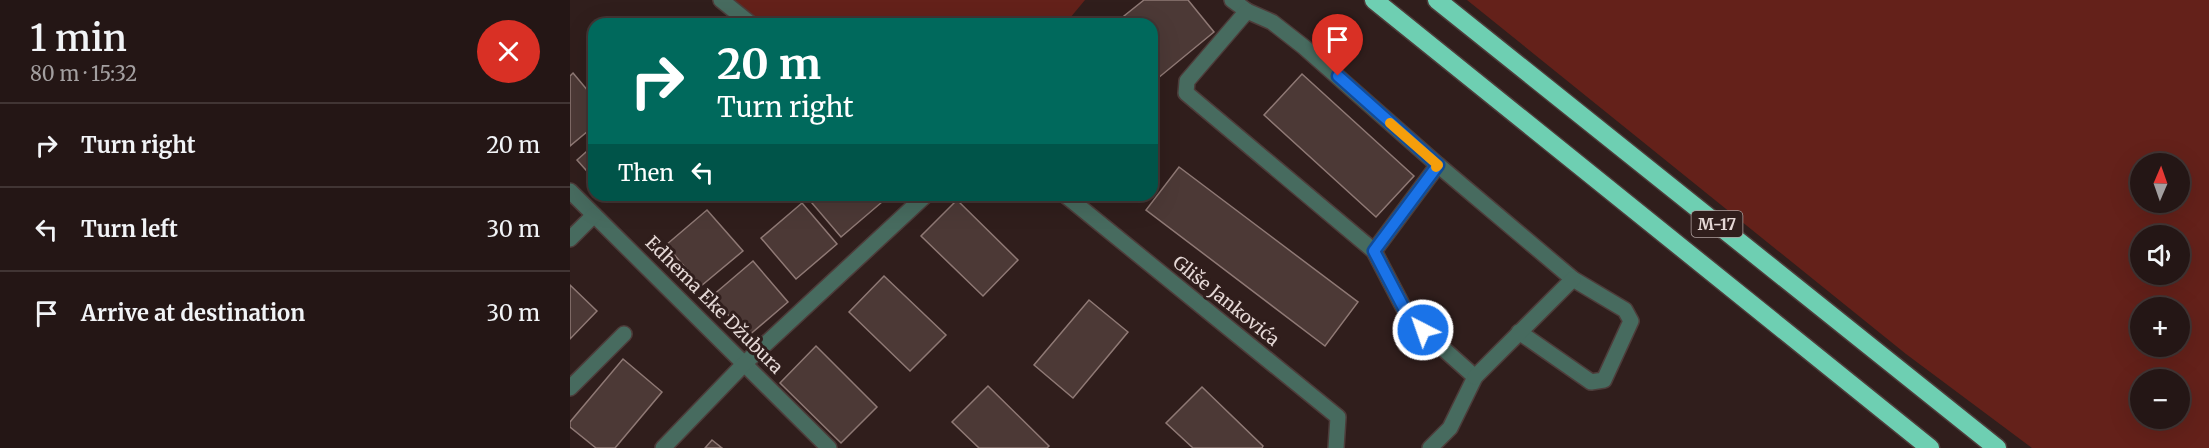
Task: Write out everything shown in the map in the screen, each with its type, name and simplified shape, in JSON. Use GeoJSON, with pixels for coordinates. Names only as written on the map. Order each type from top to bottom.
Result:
{"type":"FeatureCollection","features":[{"type":"Feature","properties":{"kind":"highway","name":"M-17"},"geometry":{"type":"LineString","coordinates":[[1374,0],[1929,448]]}},
{"type":"Feature","properties":{"kind":"highway","name":"M-17"},"geometry":{"type":"LineString","coordinates":[[1437,0],[1997,448]]}},
{"type":"Feature","properties":{"kind":"street"},"geometry":{"type":"LineString","coordinates":[[721,0],[744,18]]}},
{"type":"Feature","properties":{"kind":"street"},"geometry":{"type":"LineString","coordinates":[[1232,0],[1247,11],[1272,22],[1304,47],[1438,165],[1573,279],[1625,310],[1631,321],[1604,380],[1591,382],[1519,332]]}},
{"type":"Feature","properties":{"kind":"street"},"geometry":{"type":"LineString","coordinates":[[1247,11],[1187,81],[1186,93],[1374,251],[1409,318],[1475,377]]}},
{"type":"Feature","properties":{"kind":"street"},"geometry":{"type":"LineString","coordinates":[[1374,251],[1438,165]]}},
{"type":"Feature","properties":{"kind":"street","name":"Edhema Eke Džubura"},"geometry":{"type":"LineString","coordinates":[[570,191],[829,448]]}},
{"type":"Feature","properties":{"kind":"street"},"geometry":{"type":"LineString","coordinates":[[663,448],[745,363],[920,201]]}},
{"type":"Feature","properties":{"kind":"street","name":"Gliše Jankovića"},"geometry":{"type":"LineString","coordinates":[[1072,201],[1338,417],[1336,448]]}},
{"type":"Feature","properties":{"kind":"street"},"geometry":{"type":"LineString","coordinates":[[570,239],[594,215]]}},
{"type":"Feature","properties":{"kind":"street"},"geometry":{"type":"LineString","coordinates":[[1430,448],[1450,428],[1475,377],[1573,279]]}},
{"type":"Feature","properties":{"kind":"street"},"geometry":{"type":"LineString","coordinates":[[570,388],[624,334]]}},
{"type":"Feature","properties":{"kind":"shaded area"},"geometry":{"type":"Polygon","coordinates":[[[717,0],[1085,0],[1070,18],[757,18],[717,0]]]}},
{"type":"Feature","properties":{"kind":"shaded area"},"geometry":{"type":"Polygon","coordinates":[[[1467,0],[2209,0],[2209,448],[2032,448],[1906,354],[1467,0]]]}},
{"type":"Feature","properties":{"kind":"building"},"geometry":{"type":"Polygon","coordinates":[[[1144,0],[1188,0],[1214,32],[1158,78],[1158,18],[1122,18],[1144,0]]]}},
{"type":"Feature","properties":{"kind":"building"},"geometry":{"type":"Polygon","coordinates":[[[573,73],[588,91],[588,131],[570,146],[570,76],[573,73]]]}},
{"type":"Feature","properties":{"kind":"building"},"geometry":{"type":"Polygon","coordinates":[[[1302,74],[1414,176],[1376,217],[1264,115],[1302,74]]]}},
{"type":"Feature","properties":{"kind":"building"},"geometry":{"type":"Polygon","coordinates":[[[588,150],[588,172],[577,160],[588,150]]]}},
{"type":"Feature","properties":{"kind":"building"},"geometry":{"type":"Polygon","coordinates":[[[1179,167],[1358,302],[1325,346],[1146,210],[1153,201],[1158,201],[1158,194],[1179,167]]]}},
{"type":"Feature","properties":{"kind":"building"},"geometry":{"type":"Polygon","coordinates":[[[810,201],[881,201],[882,202],[841,237],[810,201]]]}},
{"type":"Feature","properties":{"kind":"building"},"geometry":{"type":"Polygon","coordinates":[[[958,201],[1018,260],[983,296],[921,236],[958,201]]]}},
{"type":"Feature","properties":{"kind":"building"},"geometry":{"type":"Polygon","coordinates":[[[802,203],[837,244],[796,279],[761,238],[802,203]]]}},
{"type":"Feature","properties":{"kind":"building"},"geometry":{"type":"Polygon","coordinates":[[[707,210],[743,251],[701,286],[666,245],[707,210]]]}},
{"type":"Feature","properties":{"kind":"building"},"geometry":{"type":"Polygon","coordinates":[[[753,261],[788,302],[747,337],[712,296],[753,261]]]}},
{"type":"Feature","properties":{"kind":"building"},"geometry":{"type":"Polygon","coordinates":[[[884,276],[946,335],[910,371],[849,312],[884,276]]]}},
{"type":"Feature","properties":{"kind":"building"},"geometry":{"type":"Polygon","coordinates":[[[570,285],[597,311],[570,339],[570,285]]]}},
{"type":"Feature","properties":{"kind":"building"},"geometry":{"type":"Polygon","coordinates":[[[1089,300],[1128,332],[1073,398],[1034,365],[1089,300]]]}},
{"type":"Feature","properties":{"kind":"building"},"geometry":{"type":"Polygon","coordinates":[[[816,346],[877,407],[841,443],[780,383],[816,346]]]}},
{"type":"Feature","properties":{"kind":"building"},"geometry":{"type":"Polygon","coordinates":[[[623,359],[662,392],[615,448],[596,448],[570,427],[570,422],[623,359]]]}},
{"type":"Feature","properties":{"kind":"building"},"geometry":{"type":"Polygon","coordinates":[[[988,386],[1049,446],[1047,448],[979,448],[952,422],[988,386]]]}},
{"type":"Feature","properties":{"kind":"building"},"geometry":{"type":"Polygon","coordinates":[[[1202,387],[1263,446],[1262,448],[1193,448],[1166,423],[1202,387]]]}},
{"type":"Feature","properties":{"kind":"building"},"geometry":{"type":"Polygon","coordinates":[[[712,440],[722,448],[705,448],[712,440]]]}},
{"type":"Feature","properties":{"kind":"slow traffic"},"geometry":{"type":"LineString","coordinates":[[1390,123],[1438,165],[1436,167]]}},
{"type":"Feature","properties":{"kind":"route"},"geometry":{"type":"LineString","coordinates":[[1338,76],[1438,165],[1374,251],[1409,318],[1423,330]]}}]}
